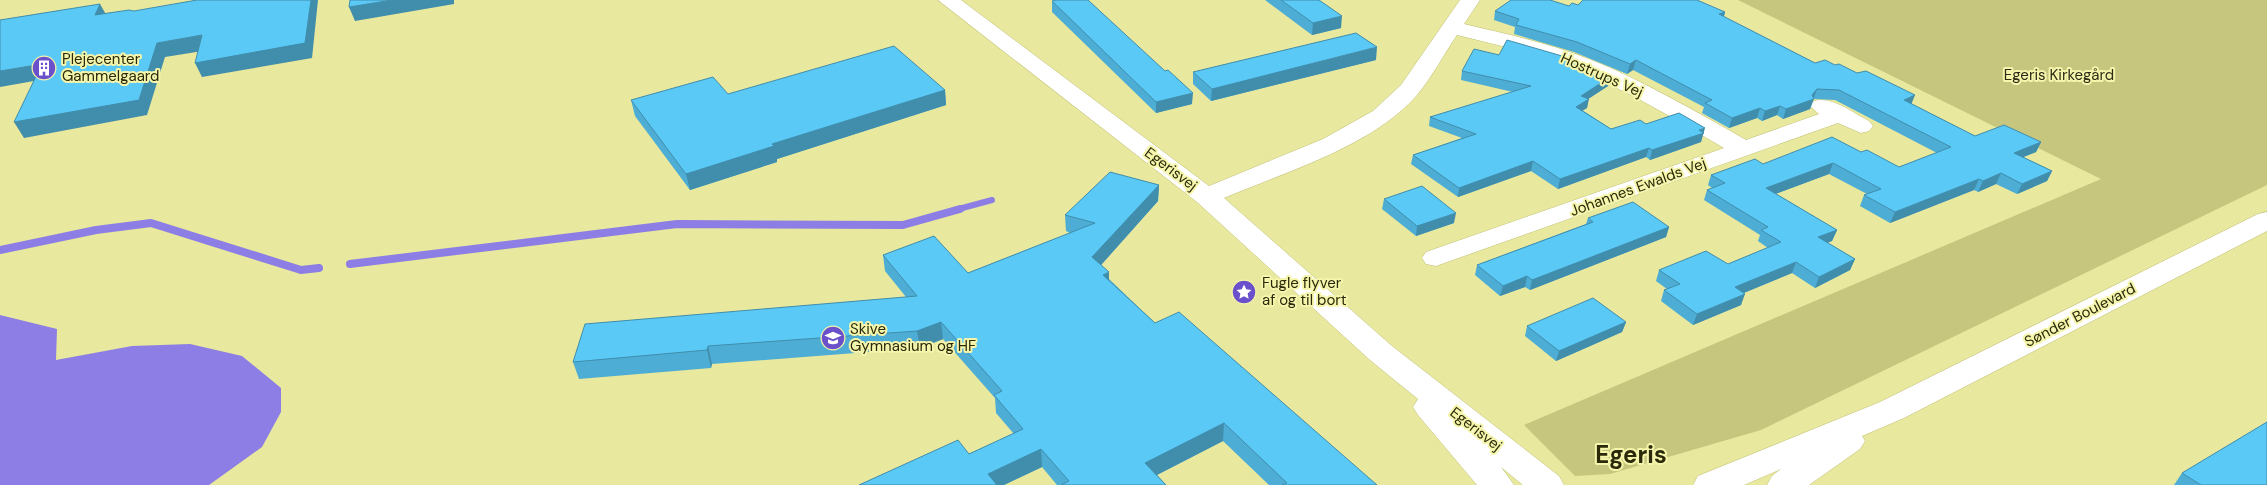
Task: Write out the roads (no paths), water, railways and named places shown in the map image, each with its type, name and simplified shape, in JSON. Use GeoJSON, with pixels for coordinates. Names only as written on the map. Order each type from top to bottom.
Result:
{"type":"FeatureCollection","features":[{"type":"Feature","properties":{"kind":"street","name":"Egerisvej"},"geometry":{"type":"LineString","coordinates":[[948,0],[1206,196],[1381,353],[1547,485]]}},
{"type":"Feature","properties":{"kind":"street"},"geometry":{"type":"LineString","coordinates":[[1206,196],[1332,144],[1381,116],[1409,90],[1470,0]]}},
{"type":"Feature","properties":{"kind":"street","name":"Hostrups Vej"},"geometry":{"type":"LineString","coordinates":[[1451,27],[1542,49],[1583,64],[1628,84],[1744,149]]}},
{"type":"Feature","properties":{"kind":"street","name":"Johannes Ewalds Vej"},"geometry":{"type":"LineString","coordinates":[[1436,258],[1839,115]]}},
{"type":"Feature","properties":{"kind":"street","name":"Sønder Boulevard"},"geometry":{"type":"LineString","coordinates":[[1710,485],[1892,410],[2267,220]]}},
{"type":"Feature","properties":{"kind":"street","name":"Egerisvej"},"geometry":{"type":"LineString","coordinates":[[1381,353],[1497,485]]}},
{"type":"Feature","properties":{"kind":"street","name":"Sønder Boulevard"},"geometry":{"type":"LineString","coordinates":[[1784,485],[1892,410]]}},
{"type":"Feature","properties":{"kind":"waterway"},"geometry":{"type":"LineString","coordinates":[[955,210],[992,200]]}},
{"type":"Feature","properties":{"kind":"waterway"},"geometry":{"type":"LineString","coordinates":[[350,264],[677,224],[903,225],[960,209]]}},
{"type":"Feature","properties":{"kind":"waterway"},"geometry":{"type":"LineString","coordinates":[[0,250],[96,230],[151,223],[301,270],[319,268]]}},
{"type":"Feature","properties":{"kind":"place","name":"Plejecenter Gammelgaard"},"geometry":{"type":"Point","coordinates":[44,68]}},
{"type":"Feature","properties":{"kind":"place","name":"Fugle flyver af og til bort"},"geometry":{"type":"Point","coordinates":[1244,292]}},
{"type":"Feature","properties":{"kind":"place","name":"Skive Gymnasium og HF"},"geometry":{"type":"Point","coordinates":[833,338]}},
{"type":"Feature","properties":{"kind":"district","name":"Egeris"},"geometry":{"type":"Point","coordinates":[1631,455]}},
{"type":"Feature","properties":{"kind":"park label","name":"Egeris Kirkegård"},"geometry":{"type":"Point","coordinates":[2059,75]}}]}
